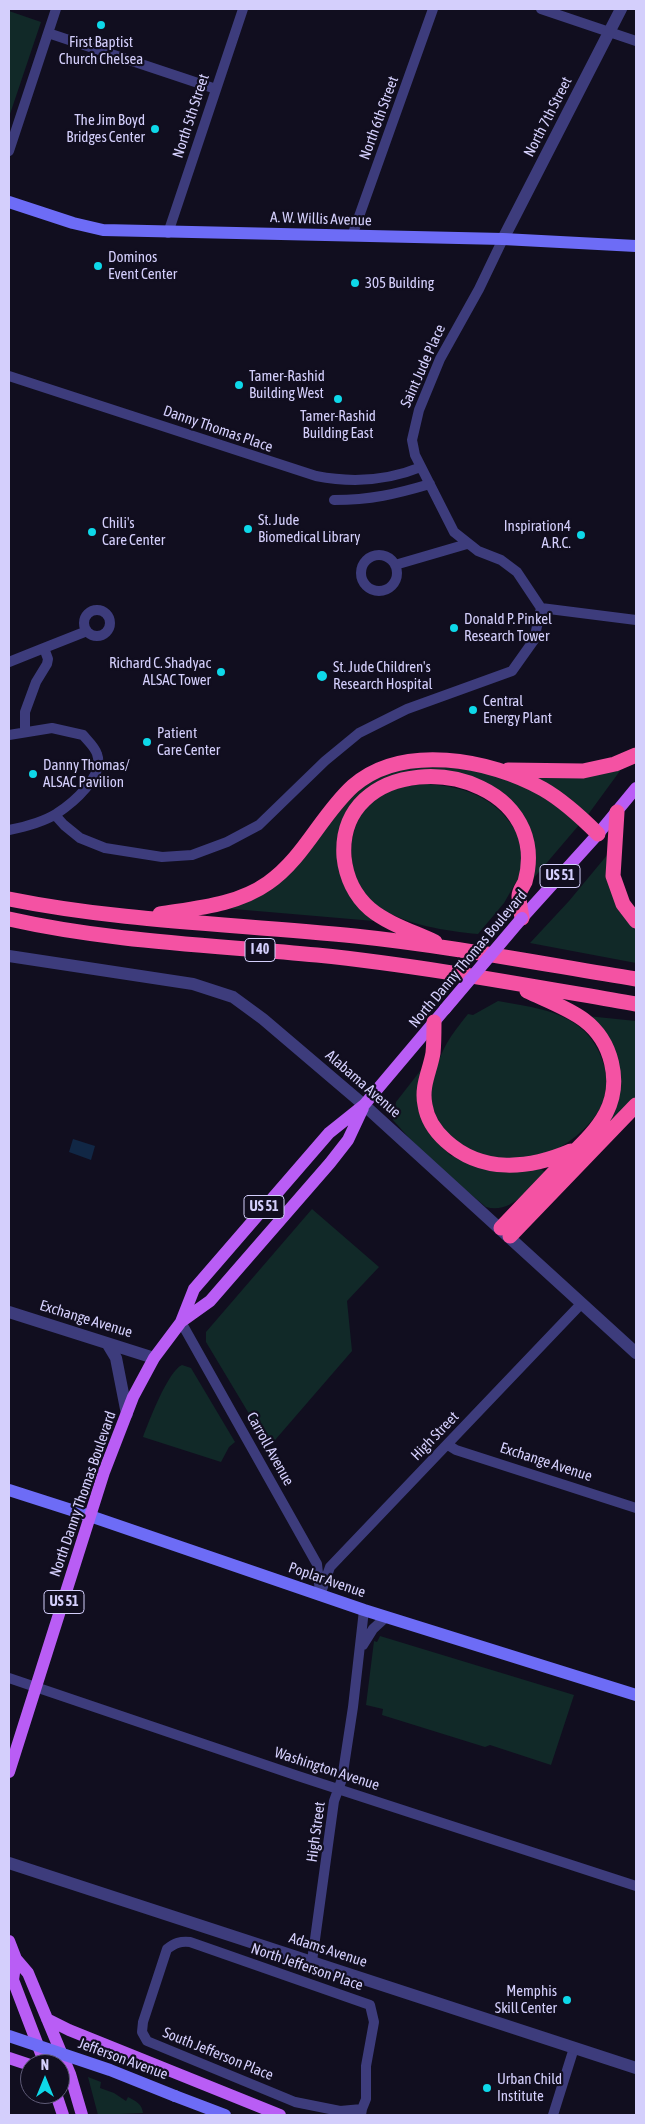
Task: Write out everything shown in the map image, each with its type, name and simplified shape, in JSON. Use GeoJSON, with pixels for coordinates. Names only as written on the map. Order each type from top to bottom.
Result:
{"type":"FeatureCollection","features":[{"type":"Feature","properties":{"kind":"highway"},"geometry":{"type":"LineString","coordinates":[[502,771],[583,771],[615,764],[636,755]]}},
{"type":"Feature","properties":{"kind":"highway"},"geometry":{"type":"LineString","coordinates":[[136,918],[222,904],[240,898],[267,884],[295,859],[353,787],[380,769],[409,761],[435,760],[502,771],[530,782],[555,797],[579,815],[598,834]]}},
{"type":"Feature","properties":{"kind":"highway"},"geometry":{"type":"LineString","coordinates":[[447,948],[379,916],[361,900],[348,877],[345,865],[344,842],[352,818],[357,809],[373,792],[395,781],[420,777],[460,781],[486,791],[511,810],[522,828],[528,847],[528,872],[519,895],[522,918]]}},
{"type":"Feature","properties":{"kind":"highway"},"geometry":{"type":"LineString","coordinates":[[617,812],[614,876],[623,904],[636,921]]}},
{"type":"Feature","properties":{"kind":"highway","name":"I 40"},"geometry":{"type":"LineString","coordinates":[[9,899],[82,912],[136,918],[348,935],[447,948],[636,979]]}},
{"type":"Feature","properties":{"kind":"highway","name":"I 40"},"geometry":{"type":"LineString","coordinates":[[9,920],[95,936],[358,959],[636,1004]]}},
{"type":"Feature","properties":{"kind":"highway"},"geometry":{"type":"LineString","coordinates":[[505,1232],[600,1122],[611,1102],[614,1081],[608,1051],[596,1032],[584,1020],[512,983]]}},
{"type":"Feature","properties":{"kind":"highway"},"geometry":{"type":"LineString","coordinates":[[434,1022],[433,1054],[424,1086],[425,1106],[431,1122],[450,1145],[458,1152],[485,1164],[507,1166],[540,1162],[577,1148]]}},
{"type":"Feature","properties":{"kind":"highway"},"geometry":{"type":"LineString","coordinates":[[505,1232],[636,1106]]}},
{"type":"Feature","properties":{"kind":"main road","name":"A. W. Willis Avenue"},"geometry":{"type":"LineString","coordinates":[[9,202],[73,223],[103,230],[168,233],[503,239],[636,246]]}},
{"type":"Feature","properties":{"kind":"main road","name":"North Danny Thomas Boulevard"},"geometry":{"type":"LineString","coordinates":[[9,1772],[77,1563],[104,1472],[138,1386],[154,1358],[181,1322],[194,1289],[329,1133],[364,1105],[522,918],[598,834],[636,788]]}},
{"type":"Feature","properties":{"kind":"main road","name":"North Danny Thomas Boulevard"},"geometry":{"type":"LineString","coordinates":[[181,1322],[210,1300],[330,1163],[348,1140],[364,1105]]}},
{"type":"Feature","properties":{"kind":"main road","name":"Poplar Avenue"},"geometry":{"type":"LineString","coordinates":[[9,1490],[364,1610],[636,1695]]}},
{"type":"Feature","properties":{"kind":"main road"},"geometry":{"type":"LineString","coordinates":[[9,1941],[13,1980],[41,2054]]}},
{"type":"Feature","properties":{"kind":"main road"},"geometry":{"type":"LineString","coordinates":[[12,1961],[28,1973],[70,2074],[82,2115]]}},
{"type":"Feature","properties":{"kind":"main road"},"geometry":{"type":"LineString","coordinates":[[47,2019],[69,2030],[280,2115]]}},
{"type":"Feature","properties":{"kind":"main road","name":"Jefferson Avenue"},"geometry":{"type":"LineString","coordinates":[[9,2036],[110,2070],[225,2115]]}},
{"type":"Feature","properties":{"kind":"street"},"geometry":{"type":"LineString","coordinates":[[9,151],[56,9]]}},
{"type":"Feature","properties":{"kind":"street","name":"North 5th Street"},"geometry":{"type":"LineString","coordinates":[[168,233],[243,9]]}},
{"type":"Feature","properties":{"kind":"street","name":"North 6th Street"},"geometry":{"type":"LineString","coordinates":[[352,236],[433,9]]}},
{"type":"Feature","properties":{"kind":"street"},"geometry":{"type":"LineString","coordinates":[[541,9],[636,41]]}},
{"type":"Feature","properties":{"kind":"street","name":"North 7th Street"},"geometry":{"type":"LineString","coordinates":[[503,239],[621,9]]}},
{"type":"Feature","properties":{"kind":"street"},"geometry":{"type":"LineString","coordinates":[[48,32],[216,89]]}},
{"type":"Feature","properties":{"kind":"street","name":"Saint Jude Place"},"geometry":{"type":"LineString","coordinates":[[503,239],[479,289],[440,359],[419,410],[412,440],[415,455],[454,532],[481,553],[501,560],[517,572],[542,608]]}},
{"type":"Feature","properties":{"kind":"street","name":"Danny Thomas Place"},"geometry":{"type":"LineString","coordinates":[[9,376],[316,476],[335,480],[378,479],[400,475],[421,467]]}},
{"type":"Feature","properties":{"kind":"street"},"geometry":{"type":"LineString","coordinates":[[334,500],[385,497],[430,484]]}},
{"type":"Feature","properties":{"kind":"street"},"geometry":{"type":"LineString","coordinates":[[395,565],[467,544]]}},
{"type":"Feature","properties":{"kind":"street"},"geometry":{"type":"LineString","coordinates":[[55,815],[80,838],[105,848],[162,857],[192,855],[227,842],[259,824],[325,761],[359,733],[407,709],[512,671],[534,640],[542,608],[636,620]]}},
{"type":"Feature","properties":{"kind":"street"},"geometry":{"type":"LineString","coordinates":[[9,662],[87,631]]}},
{"type":"Feature","properties":{"kind":"street"},"geometry":{"type":"LineString","coordinates":[[25,732],[25,712],[36,682],[47,664],[48,659],[44,648]]}},
{"type":"Feature","properties":{"kind":"street"},"geometry":{"type":"LineString","coordinates":[[9,735],[52,728],[83,736],[98,754],[98,768],[96,774],[81,794],[55,815],[20,828],[9,830]]}},
{"type":"Feature","properties":{"kind":"street","name":"Alabama Avenue"},"geometry":{"type":"LineString","coordinates":[[9,956],[193,984],[233,997],[263,1019],[364,1105],[636,1353]]}},
{"type":"Feature","properties":{"kind":"street","name":"High Street"},"geometry":{"type":"LineString","coordinates":[[320,1595],[330,1567],[581,1304]]}},
{"type":"Feature","properties":{"kind":"street","name":"Exchange Avenue"},"geometry":{"type":"LineString","coordinates":[[9,1312],[154,1358]]}},
{"type":"Feature","properties":{"kind":"street","name":"Carroll Avenue"},"geometry":{"type":"LineString","coordinates":[[181,1322],[317,1564],[320,1595]]}},
{"type":"Feature","properties":{"kind":"street"},"geometry":{"type":"LineString","coordinates":[[107,1343],[116,1358],[127,1414]]}},
{"type":"Feature","properties":{"kind":"street","name":"Exchange Avenue"},"geometry":{"type":"LineString","coordinates":[[448,1445],[456,1450],[636,1508]]}},
{"type":"Feature","properties":{"kind":"street","name":"High Street"},"geometry":{"type":"LineString","coordinates":[[312,1962],[334,1801],[342,1779],[361,1648],[364,1610]]}},
{"type":"Feature","properties":{"kind":"street","name":"High Street"},"geometry":{"type":"LineString","coordinates":[[361,1648],[369,1635],[386,1617]]}},
{"type":"Feature","properties":{"kind":"street","name":"Washington Avenue"},"geometry":{"type":"LineString","coordinates":[[9,1678],[338,1789],[636,1886]]}},
{"type":"Feature","properties":{"kind":"street","name":"Adams Avenue"},"geometry":{"type":"LineString","coordinates":[[9,1863],[636,2068]]}},
{"type":"Feature","properties":{"kind":"street","name":"South Jefferson Place"},"geometry":{"type":"LineString","coordinates":[[190,1942],[181,1941],[173,1944],[163,1956],[143,2022],[142,2032],[147,2041],[295,2102],[340,2111],[362,2112]]}},
{"type":"Feature","properties":{"kind":"street","name":"North Jefferson Place"},"geometry":{"type":"LineString","coordinates":[[190,1942],[370,2004],[374,2022],[366,2066],[366,2099],[362,2112]]}},
{"type":"Feature","properties":{"kind":"street"},"geometry":{"type":"LineString","coordinates":[[553,2115],[574,2048]]}},
{"type":"Feature","properties":{"kind":"green space"},"geometry":{"type":"Polygon","coordinates":[[[9,11],[41,22],[9,117],[9,11]]]}},
{"type":"Feature","properties":{"kind":"green space"},"geometry":{"type":"Polygon","coordinates":[[[625,764],[587,816],[571,799],[530,775],[625,764]]]}},
{"type":"Feature","properties":{"kind":"green space"},"geometry":{"type":"Polygon","coordinates":[[[419,765],[477,770],[499,776],[536,792],[579,825],[527,886],[533,850],[480,783],[379,784],[339,850],[374,921],[222,908],[241,901],[338,811],[360,788],[378,776],[419,765]]]}},
{"type":"Feature","properties":{"kind":"green space"},"geometry":{"type":"Polygon","coordinates":[[[428,784],[464,790],[485,799],[503,814],[511,824],[520,842],[522,859],[520,883],[516,882],[504,903],[478,934],[414,923],[390,913],[379,907],[362,890],[353,868],[351,856],[354,832],[364,808],[379,796],[394,790],[428,784]]]}},
{"type":"Feature","properties":{"kind":"green space"},"geometry":{"type":"Polygon","coordinates":[[[608,854],[619,911],[636,928],[636,963],[530,943],[569,901],[608,854]]]}},
{"type":"Feature","properties":{"kind":"green space"},"geometry":{"type":"Polygon","coordinates":[[[498,1001],[547,1011],[562,1016],[576,1024],[587,1034],[597,1048],[604,1065],[607,1082],[606,1091],[597,1114],[571,1140],[542,1155],[514,1159],[485,1156],[472,1151],[459,1144],[449,1135],[440,1124],[431,1102],[430,1090],[437,1067],[443,1050],[451,1037],[468,1014],[473,1015],[498,1001]]]}},
{"type":"Feature","properties":{"kind":"green space"},"geometry":{"type":"Polygon","coordinates":[[[587,1016],[636,1021],[636,1097],[605,1130],[620,1088],[587,1016]]]}},
{"type":"Feature","properties":{"kind":"green space"},"geometry":{"type":"Polygon","coordinates":[[[424,1066],[429,1132],[450,1155],[481,1167],[506,1171],[541,1169],[545,1172],[519,1199],[504,1207],[486,1207],[426,1155],[393,1120],[396,1102],[424,1066]]]}},
{"type":"Feature","properties":{"kind":"green space"},"geometry":{"type":"Polygon","coordinates":[[[312,1209],[379,1267],[347,1301],[352,1351],[269,1447],[206,1342],[206,1332],[312,1209]]]}},
{"type":"Feature","properties":{"kind":"green space"},"geometry":{"type":"Polygon","coordinates":[[[182,1365],[191,1368],[235,1442],[229,1447],[221,1462],[143,1437],[165,1386],[182,1365]]]}},
{"type":"Feature","properties":{"kind":"green space"},"geometry":{"type":"Polygon","coordinates":[[[380,1636],[574,1695],[551,1765],[490,1745],[485,1747],[382,1715],[383,1709],[366,1705],[374,1641],[377,1642],[380,1636]]]}},
{"type":"Feature","properties":{"kind":"green space"},"geometry":{"type":"Polygon","coordinates":[[[88,2077],[101,2082],[100,2088],[114,2093],[126,2101],[128,2097],[136,2101],[143,2113],[98,2115],[88,2077]]]}},
{"type":"Feature","properties":{"kind":"water"},"geometry":{"type":"Polygon","coordinates":[[[73,1139],[95,1146],[91,1160],[69,1152],[73,1139]]]}},
{"type":"Feature","properties":{"kind":"place","name":"First Baptist Church Chelsea"},"geometry":{"type":"Point","coordinates":[101,25]}},
{"type":"Feature","properties":{"kind":"place","name":"The Jim Boyd Bridges Center"},"geometry":{"type":"Point","coordinates":[155,129]}},
{"type":"Feature","properties":{"kind":"place","name":"Dominos Event Center"},"geometry":{"type":"Point","coordinates":[98,266]}},
{"type":"Feature","properties":{"kind":"place","name":"305 Building"},"geometry":{"type":"Point","coordinates":[355,283]}},
{"type":"Feature","properties":{"kind":"place","name":"Tamer-Rashid Building West"},"geometry":{"type":"Point","coordinates":[239,385]}},
{"type":"Feature","properties":{"kind":"place","name":"Tamer-Rashid Building East"},"geometry":{"type":"Point","coordinates":[338,399]}},
{"type":"Feature","properties":{"kind":"place","name":"St. Jude Biomedical Library"},"geometry":{"type":"Point","coordinates":[248,529]}},
{"type":"Feature","properties":{"kind":"place","name":"Chili's Care Center"},"geometry":{"type":"Point","coordinates":[92,532]}},
{"type":"Feature","properties":{"kind":"place","name":"Inspiration4 A.R.C."},"geometry":{"type":"Point","coordinates":[581,535]}},
{"type":"Feature","properties":{"kind":"place","name":"Donald P. Pinkel Research Tower"},"geometry":{"type":"Point","coordinates":[454,628]}},
{"type":"Feature","properties":{"kind":"place","name":"Richard C. Shadyac ALSAC Tower"},"geometry":{"type":"Point","coordinates":[221,672]}},
{"type":"Feature","properties":{"kind":"place","name":"St. Jude Children's Research Hospital"},"geometry":{"type":"Point","coordinates":[322,676]}},
{"type":"Feature","properties":{"kind":"place","name":"Central Energy Plant"},"geometry":{"type":"Point","coordinates":[473,710]}},
{"type":"Feature","properties":{"kind":"place","name":"Patient Care Center"},"geometry":{"type":"Point","coordinates":[147,742]}},
{"type":"Feature","properties":{"kind":"place","name":"Danny Thomas/ ALSAC Pavilion"},"geometry":{"type":"Point","coordinates":[33,774]}},
{"type":"Feature","properties":{"kind":"place","name":"Memphis Skill Center"},"geometry":{"type":"Point","coordinates":[567,2000]}},
{"type":"Feature","properties":{"kind":"place","name":"Urban Child Institute"},"geometry":{"type":"Point","coordinates":[487,2088]}}]}
